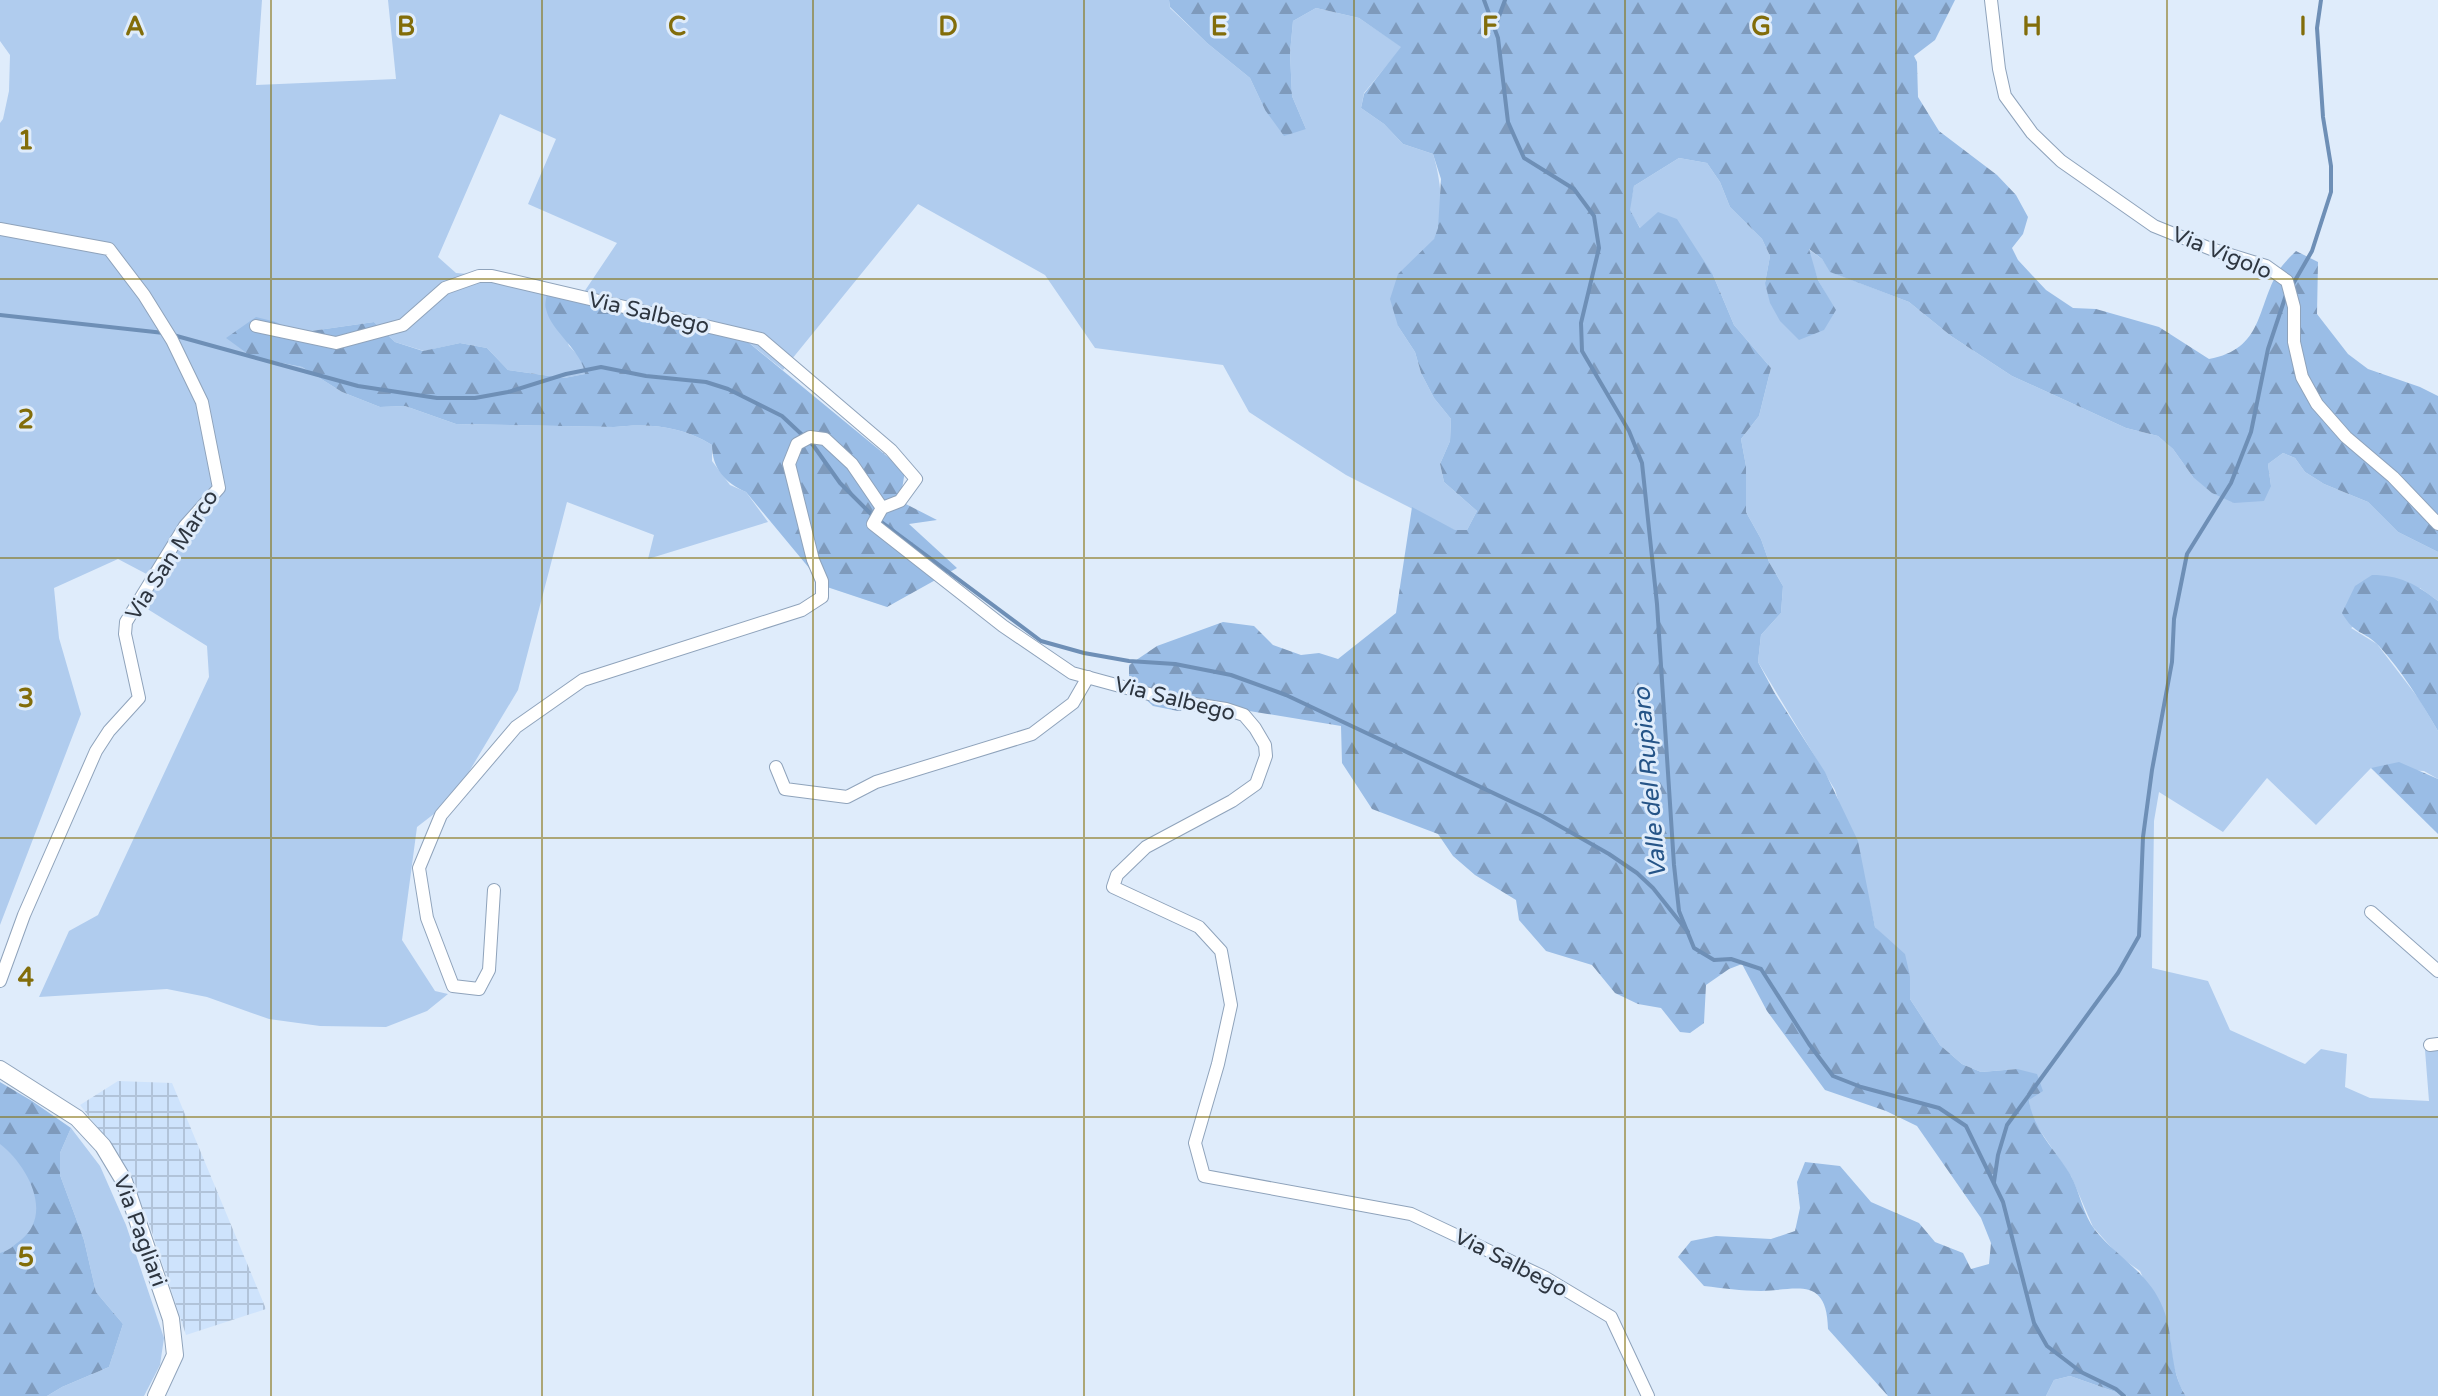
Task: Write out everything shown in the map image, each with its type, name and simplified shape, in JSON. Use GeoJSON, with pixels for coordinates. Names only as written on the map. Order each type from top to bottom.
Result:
{"type":"FeatureCollection","features":[{"type":"Feature","properties":{"kind":"street","name":"Via Vigolo"},"geometry":{"type":"LineString","coordinates":[[1991,0],[2005,96],[2032,133],[2061,161],[2154,226],[2211,249],[2266,266],[2287,281],[2294,307],[2294,342],[2302,377],[2317,404],[2346,437],[2393,477],[2438,524]]}},
{"type":"Feature","properties":{"kind":"street","name":"Via San Marco"},"geometry":{"type":"LineString","coordinates":[[0,229],[109,249],[172,340],[202,402],[219,488],[185,526],[126,622],[125,634],[139,698],[109,731],[96,751],[24,915],[0,981]]}},
{"type":"Feature","properties":{"kind":"street","name":"Via Salbego"},"geometry":{"type":"LineString","coordinates":[[256,326],[336,343],[403,325],[445,288],[479,276],[492,276],[761,339],[891,450],[916,479],[900,501],[882,508],[873,524],[1003,626],[1072,673],[1175,701],[1244,715],[1265,745],[1266,756],[1256,784],[1232,801],[1146,847],[1117,875],[1113,887],[1199,927],[1221,951],[1231,1005],[1195,1143],[1204,1176],[1411,1214],[1544,1277],[1611,1317],[1648,1396]]}},
{"type":"Feature","properties":{"kind":"street"},"geometry":{"type":"LineString","coordinates":[[494,890],[489,970],[479,989],[453,986],[427,918],[419,868],[441,815],[516,727],[583,680],[802,610],[822,597],[822,581],[813,560],[789,464],[797,444],[810,437],[825,439],[852,464],[882,508]]}},
{"type":"Feature","properties":{"kind":"street"},"geometry":{"type":"LineString","coordinates":[[776,767],[785,789],[847,797],[876,782],[1032,734],[1073,703],[1088,677]]}},
{"type":"Feature","properties":{"kind":"street"},"geometry":{"type":"LineString","coordinates":[[2371,912],[2438,971]]}},
{"type":"Feature","properties":{"kind":"street","name":"Via Pagliari"},"geometry":{"type":"LineString","coordinates":[[0,1069],[77,1118],[103,1146],[124,1181],[171,1319],[175,1355],[156,1396]]}},
{"type":"Feature","properties":{"kind":"shaded area"},"geometry":{"type":"Polygon","coordinates":[[[0,0],[262,0],[256,85],[396,79],[388,0],[1169,0],[1170,8],[1250,78],[1265,110],[1306,129],[1292,96],[1290,53],[1293,21],[1316,8],[1359,18],[1402,47],[1364,93],[1361,108],[1384,124],[1403,144],[1433,154],[1436,163],[1441,196],[1438,229],[1428,248],[1398,274],[1398,326],[1415,352],[1421,373],[1434,398],[1451,419],[1450,441],[1440,464],[1444,482],[1477,511],[1467,530],[1454,530],[1346,475],[1249,412],[1223,365],[1095,348],[1045,275],[918,204],[783,370],[748,342],[667,315],[580,298],[617,243],[528,204],[556,139],[500,114],[438,257],[456,273],[492,276],[548,290],[569,346],[583,360],[586,374],[564,378],[508,370],[487,348],[460,343],[424,351],[395,342],[374,322],[297,333],[252,357],[302,367],[342,392],[380,407],[405,406],[456,424],[640,425],[677,430],[712,445],[712,461],[730,485],[746,492],[768,522],[648,559],[654,535],[567,502],[518,690],[452,800],[417,827],[402,940],[435,991],[448,994],[427,1011],[386,1027],[320,1026],[269,1019],[207,997],[167,989],[39,997],[69,931],[98,915],[209,677],[207,646],[141,605],[156,579],[118,559],[54,588],[59,638],[81,714],[0,925],[0,123],[9,91],[10,55],[0,41],[0,0]]]}},
{"type":"Feature","properties":{"kind":"shaded area"},"geometry":{"type":"Polygon","coordinates":[[[1679,158],[1707,163],[1720,182],[1730,207],[1762,239],[1770,256],[1765,283],[1835,310],[1818,280],[1807,248],[1822,259],[1831,272],[1909,302],[1951,336],[2012,376],[2126,428],[2158,436],[2173,449],[2193,477],[2271,486],[2268,464],[2283,453],[2295,458],[2305,472],[2324,484],[2368,502],[2398,532],[2438,552],[2438,601],[2420,588],[2351,628],[2377,644],[2419,699],[2438,731],[2438,779],[2424,771],[2371,768],[2316,825],[2267,778],[2223,832],[2159,792],[2154,821],[2152,968],[2208,981],[2230,1030],[2305,1064],[2321,1049],[2347,1054],[2345,1087],[2370,1098],[2429,1101],[2425,1050],[2438,1048],[2438,1396],[2186,1396],[2173,1364],[2170,1337],[2140,1271],[2120,1257],[2093,1227],[2071,1176],[2032,1119],[2029,1100],[2017,1069],[1981,1072],[1962,1064],[1940,1045],[1910,999],[1910,976],[1888,940],[1875,927],[1867,891],[1835,790],[1758,662],[1761,635],[1781,613],[1783,586],[1746,512],[1746,466],[1741,439],[1759,416],[1771,368],[1734,325],[1713,275],[1641,229],[1629,210],[1634,186],[1679,158]]]}},
{"type":"Feature","properties":{"kind":"shaded area"},"geometry":{"type":"Polygon","coordinates":[[[118,1081],[172,1083],[266,1309],[186,1335],[147,1217],[119,1155],[80,1105],[118,1081]]]}},
{"type":"Feature","properties":{"kind":"shaded area"},"geometry":{"type":"Polygon","coordinates":[[[71,1128],[100,1166],[126,1225],[164,1338],[160,1365],[144,1396],[47,1396],[109,1367],[123,1324],[96,1292],[84,1240],[60,1175],[60,1153],[71,1128]]]}},
{"type":"Feature","properties":{"kind":"shaded area"},"geometry":{"type":"Polygon","coordinates":[[[0,1131],[40,1189],[35,1237],[0,1258],[0,1131]]]}},
{"type":"Feature","properties":{"kind":"shaded area"},"geometry":{"type":"Polygon","coordinates":[[[2070,1376],[2127,1396],[2046,1396],[2054,1380],[2070,1376]]]}},
{"type":"Feature","properties":{"kind":"green space"},"geometry":{"type":"Polygon","coordinates":[[[1169,0],[1955,0],[1935,40],[1914,56],[1917,62],[1918,97],[1939,131],[1997,175],[2016,195],[2028,217],[2023,234],[2012,248],[2018,260],[2046,290],[2073,308],[2096,309],[2159,327],[2209,359],[2227,354],[2249,336],[2279,270],[2296,251],[2318,262],[2317,314],[2348,354],[2368,369],[2438,396],[2438,552],[2398,532],[2368,502],[2324,484],[2305,472],[2295,458],[2283,453],[2268,464],[2271,486],[2264,501],[2234,503],[2212,493],[2193,477],[2173,449],[2158,436],[2126,428],[2012,376],[1951,336],[1909,302],[1830,272],[1822,259],[1809,249],[1818,280],[1836,310],[1824,330],[1799,340],[1780,321],[1770,303],[1765,283],[1770,256],[1762,239],[1730,207],[1720,182],[1707,163],[1679,158],[1634,186],[1630,210],[1640,228],[1658,212],[1677,219],[1713,275],[1734,325],[1771,368],[1759,416],[1741,439],[1746,466],[1746,512],[1783,586],[1781,613],[1761,635],[1758,662],[1825,772],[1858,841],[1875,927],[1905,954],[1910,976],[1910,999],[1940,1045],[1962,1064],[1981,1072],[2017,1069],[2037,1074],[2043,1091],[2029,1100],[2035,1121],[2070,1174],[2095,1230],[2142,1275],[2157,1296],[2167,1319],[2176,1375],[2186,1396],[2127,1396],[2070,1376],[2054,1380],[2046,1396],[1888,1396],[1828,1329],[1826,1312],[1816,1293],[1798,1289],[1754,1291],[1704,1286],[1678,1257],[1691,1241],[1716,1236],[1771,1239],[1795,1231],[1800,1208],[1797,1182],[1805,1162],[1840,1166],[1871,1202],[1919,1223],[1935,1242],[1963,1253],[1971,1269],[1989,1264],[1991,1243],[1981,1218],[1917,1126],[1886,1111],[1825,1090],[1767,1011],[1742,964],[1706,985],[1704,1023],[1690,1033],[1680,1032],[1661,1008],[1638,1004],[1615,993],[1592,965],[1546,951],[1519,920],[1516,900],[1475,875],[1453,856],[1438,834],[1372,809],[1342,763],[1341,726],[1219,706],[1178,711],[1153,706],[1129,684],[1129,665],[1157,646],[1223,622],[1254,626],[1273,645],[1301,655],[1319,653],[1338,659],[1396,613],[1412,507],[1455,530],[1467,530],[1477,511],[1444,482],[1440,464],[1450,441],[1451,419],[1434,398],[1421,373],[1415,352],[1398,326],[1390,299],[1398,274],[1434,239],[1438,228],[1441,179],[1433,154],[1403,144],[1384,124],[1361,108],[1364,94],[1401,47],[1359,18],[1316,8],[1293,21],[1290,53],[1292,96],[1306,129],[1284,136],[1265,110],[1250,78],[1207,43],[1170,7],[1169,0]]]}},
{"type":"Feature","properties":{"kind":"green space"},"geometry":{"type":"Polygon","coordinates":[[[548,290],[667,315],[748,342],[905,471],[900,501],[937,520],[909,524],[957,568],[887,607],[824,586],[746,492],[721,474],[714,461],[712,445],[689,434],[640,425],[456,424],[405,406],[380,407],[342,392],[302,367],[252,357],[226,338],[256,317],[276,322],[297,333],[374,322],[395,342],[423,351],[460,343],[487,348],[508,370],[564,378],[585,374],[578,357],[549,317],[545,305],[548,290]]]}},
{"type":"Feature","properties":{"kind":"green space"},"geometry":{"type":"Polygon","coordinates":[[[2372,575],[2407,582],[2438,601],[2438,731],[2411,687],[2387,656],[2374,641],[2351,626],[2342,613],[2355,586],[2372,575]]]}},
{"type":"Feature","properties":{"kind":"green space"},"geometry":{"type":"Polygon","coordinates":[[[2399,762],[2438,779],[2438,834],[2371,768],[2399,762]]]}},
{"type":"Feature","properties":{"kind":"green space"},"geometry":{"type":"Polygon","coordinates":[[[0,1082],[71,1128],[60,1153],[60,1175],[84,1240],[96,1292],[123,1324],[109,1367],[47,1396],[0,1396],[0,1253],[14,1246],[31,1229],[36,1203],[27,1176],[0,1144],[0,1082]]]}},
{"type":"Feature","properties":{"kind":"waterway","name":"Valle del Rupiaro"},"geometry":{"type":"LineString","coordinates":[[1484,0],[1498,38],[1508,122],[1524,158],[1574,189],[1594,216],[1599,248],[1581,323],[1582,351],[1629,431],[1642,463],[1657,604],[1674,865],[1679,911],[1694,948],[1714,960],[1731,959],[1761,969],[1833,1076],[1861,1087],[1939,1108],[1966,1126],[2003,1202],[2034,1323],[2047,1346],[2081,1372],[2124,1396]]}},
{"type":"Feature","properties":{"kind":"waterway"},"geometry":{"type":"LineString","coordinates":[[1495,27],[1505,0]]}},
{"type":"Feature","properties":{"kind":"waterway"},"geometry":{"type":"LineString","coordinates":[[2293,284],[2312,251],[2331,192],[2317,28],[2321,0]]}},
{"type":"Feature","properties":{"kind":"waterway"},"geometry":{"type":"LineString","coordinates":[[1994,1182],[2007,1125],[2118,973],[2139,936],[2143,837],[2172,662],[2174,619],[2187,554],[2231,483],[2251,432],[2268,349],[2286,295]]}},
{"type":"Feature","properties":{"kind":"waterway"},"geometry":{"type":"LineString","coordinates":[[0,315],[164,333]]}},
{"type":"Feature","properties":{"kind":"waterway"},"geometry":{"type":"LineString","coordinates":[[173,335],[358,386],[437,398],[475,398],[508,392],[601,367],[646,376],[706,382],[728,389],[782,416],[813,445],[840,483],[872,515],[1041,641],[1084,653],[1129,661],[1175,664],[1231,675],[1286,695],[1542,816],[1609,854],[1653,888],[1688,932]]}}]}
